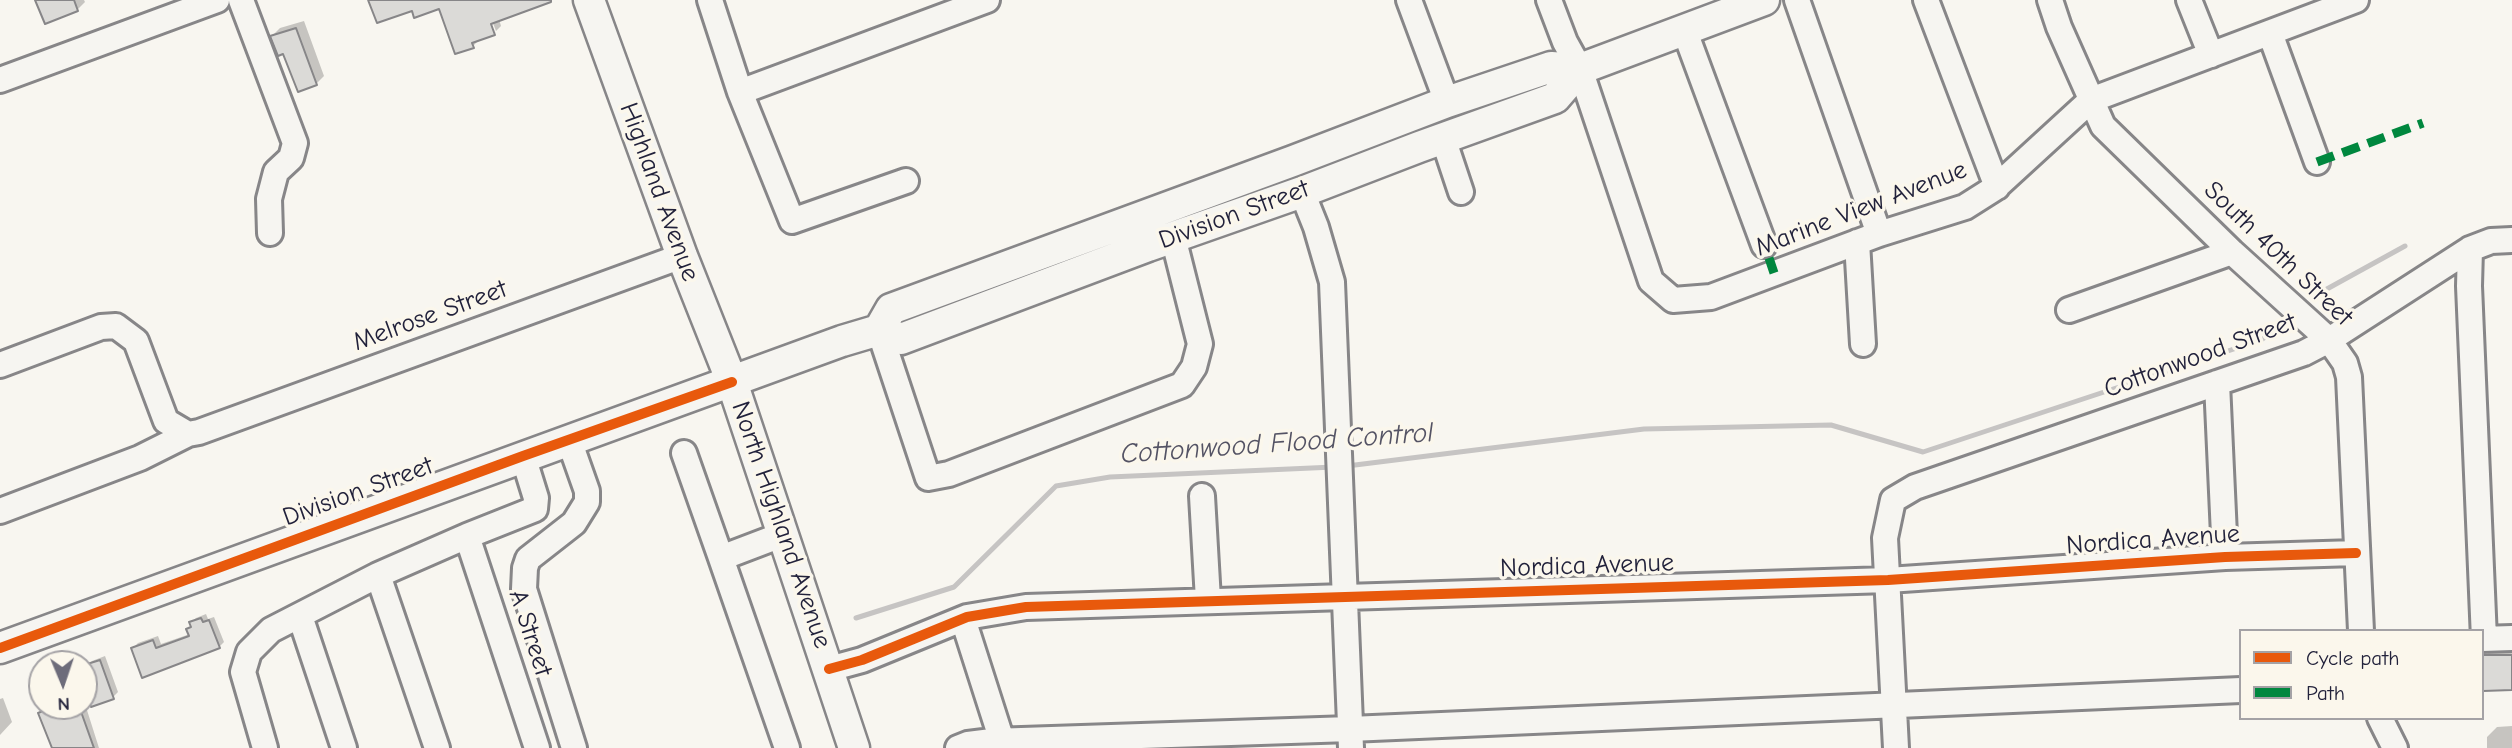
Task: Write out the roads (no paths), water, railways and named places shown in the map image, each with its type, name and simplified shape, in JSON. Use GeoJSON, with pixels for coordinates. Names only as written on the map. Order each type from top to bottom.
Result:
{"type":"FeatureCollection","features":[{"type":"Feature","properties":{"kind":"main road","name":"Highland Avenue"},"geometry":{"type":"LineString","coordinates":[[589,0],[682,256],[732,382]]}},
{"type":"Feature","properties":{"kind":"main road","name":"Division Street"},"geometry":{"type":"LineString","coordinates":[[879,330],[891,309],[1447,102],[1551,67],[1580,69],[1752,2]]}},
{"type":"Feature","properties":{"kind":"main road","name":"Division Street"},"geometry":{"type":"LineString","coordinates":[[0,648],[842,341],[879,330],[901,339],[1555,98],[1580,69]]}},
{"type":"Feature","properties":{"kind":"main road","name":"North Highland Avenue"},"geometry":{"type":"LineString","coordinates":[[732,382],[830,669],[854,748]]}},
{"type":"Feature","properties":{"kind":"street"},"geometry":{"type":"LineString","coordinates":[[0,80],[217,0]]}},
{"type":"Feature","properties":{"kind":"street"},"geometry":{"type":"LineString","coordinates":[[241,0],[295,143],[291,158],[276,172],[272,185],[269,199],[270,233]]}},
{"type":"Feature","properties":{"kind":"street"},"geometry":{"type":"LineString","coordinates":[[710,0],[740,92],[792,221],[906,181]]}},
{"type":"Feature","properties":{"kind":"street"},"geometry":{"type":"LineString","coordinates":[[740,92],[987,0]]}},
{"type":"Feature","properties":{"kind":"street"},"geometry":{"type":"LineString","coordinates":[[1409,0],[1447,102]]}},
{"type":"Feature","properties":{"kind":"street","name":"Marine View Avenue"},"geometry":{"type":"LineString","coordinates":[[1549,0],[1565,42],[1580,69],[1651,281],[1672,300],[1711,297],[1868,238],[1965,208],[1997,187],[2091,100],[2270,33],[2325,5],[2356,0]]}},
{"type":"Feature","properties":{"kind":"street"},"geometry":{"type":"LineString","coordinates":[[1797,0],[1868,238],[1863,344]]}},
{"type":"Feature","properties":{"kind":"street"},"geometry":{"type":"LineString","coordinates":[[1926,0],[1997,187]]}},
{"type":"Feature","properties":{"kind":"street","name":"South 40th Street"},"geometry":{"type":"LineString","coordinates":[[2050,0],[2059,27],[2103,126],[2232,252],[2329,340],[2345,363],[2349,377],[2361,629]]}},
{"type":"Feature","properties":{"kind":"street"},"geometry":{"type":"LineString","coordinates":[[2189,0],[2211,55]]}},
{"type":"Feature","properties":{"kind":"street"},"geometry":{"type":"LineString","coordinates":[[1684,29],[1764,245]]}},
{"type":"Feature","properties":{"kind":"street"},"geometry":{"type":"LineString","coordinates":[[2270,33],[2317,162]]}},
{"type":"Feature","properties":{"kind":"street"},"geometry":{"type":"LineString","coordinates":[[1443,138],[1461,192]]}},
{"type":"Feature","properties":{"kind":"street"},"geometry":{"type":"LineString","coordinates":[[1302,192],[1316,227],[1332,282],[1351,739]]}},
{"type":"Feature","properties":{"kind":"street"},"geometry":{"type":"LineString","coordinates":[[879,330],[928,478],[948,474],[1182,386],[1195,367],[1200,344],[1174,237]]}},
{"type":"Feature","properties":{"kind":"street","name":"Cottonwood Street"},"geometry":{"type":"LineString","coordinates":[[1888,580],[1885,538],[1893,500],[1915,486],[2304,353],[2329,340],[2470,249],[2491,241],[2512,240]]}},
{"type":"Feature","properties":{"kind":"street"},"geometry":{"type":"LineString","coordinates":[[2470,249],[2469,286],[2483,629]]}},
{"type":"Feature","properties":{"kind":"street"},"geometry":{"type":"LineString","coordinates":[[2069,310],[2232,252]]}},
{"type":"Feature","properties":{"kind":"street","name":"Melrose Street"},"geometry":{"type":"LineString","coordinates":[[0,511],[140,458],[193,433],[682,256]]}},
{"type":"Feature","properties":{"kind":"street"},"geometry":{"type":"LineString","coordinates":[[0,365],[101,327],[116,326],[136,341],[166,421],[193,433]]}},
{"type":"Feature","properties":{"kind":"street"},"geometry":{"type":"LineString","coordinates":[[2217,383],[2225,557]]}},
{"type":"Feature","properties":{"kind":"street"},"geometry":{"type":"LineString","coordinates":[[569,440],[587,491],[587,502],[574,523],[528,559],[523,589],[574,748]]}},
{"type":"Feature","properties":{"kind":"street"},"geometry":{"type":"LineString","coordinates":[[684,453],[787,748]]}},
{"type":"Feature","properties":{"kind":"street"},"geometry":{"type":"LineString","coordinates":[[264,748],[243,672],[249,652],[271,631],[378,575],[535,509],[536,498],[523,456]]}},
{"type":"Feature","properties":{"kind":"street"},"geometry":{"type":"LineString","coordinates":[[1202,496],[1208,600]]}},
{"type":"Feature","properties":{"kind":"street"},"geometry":{"type":"LineString","coordinates":[[721,558],[784,534]]}},
{"type":"Feature","properties":{"kind":"street","name":"A Street"},"geometry":{"type":"LineString","coordinates":[[467,536],[537,748]]}},
{"type":"Feature","properties":{"kind":"street","name":"Nordica Avenue"},"geometry":{"type":"LineString","coordinates":[[830,669],[862,660],[963,619],[1026,607],[1888,580],[2225,557],[2356,554]]}},
{"type":"Feature","properties":{"kind":"street"},"geometry":{"type":"LineString","coordinates":[[378,575],[437,748]]}},
{"type":"Feature","properties":{"kind":"street"},"geometry":{"type":"LineString","coordinates":[[1888,580],[1896,748]]}},
{"type":"Feature","properties":{"kind":"street"},"geometry":{"type":"LineString","coordinates":[[300,616],[344,748]]}},
{"type":"Feature","properties":{"kind":"street"},"geometry":{"type":"LineString","coordinates":[[963,619],[1002,741]]}},
{"type":"Feature","properties":{"kind":"street"},"geometry":{"type":"LineString","coordinates":[[2484,639],[2512,638]]}},
{"type":"Feature","properties":{"kind":"street"},"geometry":{"type":"LineString","coordinates":[[958,748],[968,744],[1002,741],[1351,739],[1894,705],[2239,690]]}},
{"type":"Feature","properties":{"kind":"street"},"geometry":{"type":"LineString","coordinates":[[2381,720],[2395,748]]}},
{"type":"Feature","properties":{"kind":"waterway"},"geometry":{"type":"LineString","coordinates":[[2316,295],[2405,246]]}},
{"type":"Feature","properties":{"kind":"waterway","name":"Cottonwood Flood Control"},"geometry":{"type":"LineString","coordinates":[[1347,466],[1644,429],[1831,425],[1923,452],[2261,340],[2279,328]]}},
{"type":"Feature","properties":{"kind":"waterway","name":"Cottonwood Flood Control"},"geometry":{"type":"LineString","coordinates":[[856,618],[954,587],[1056,486],[1110,477],[1334,467]]}}]}
